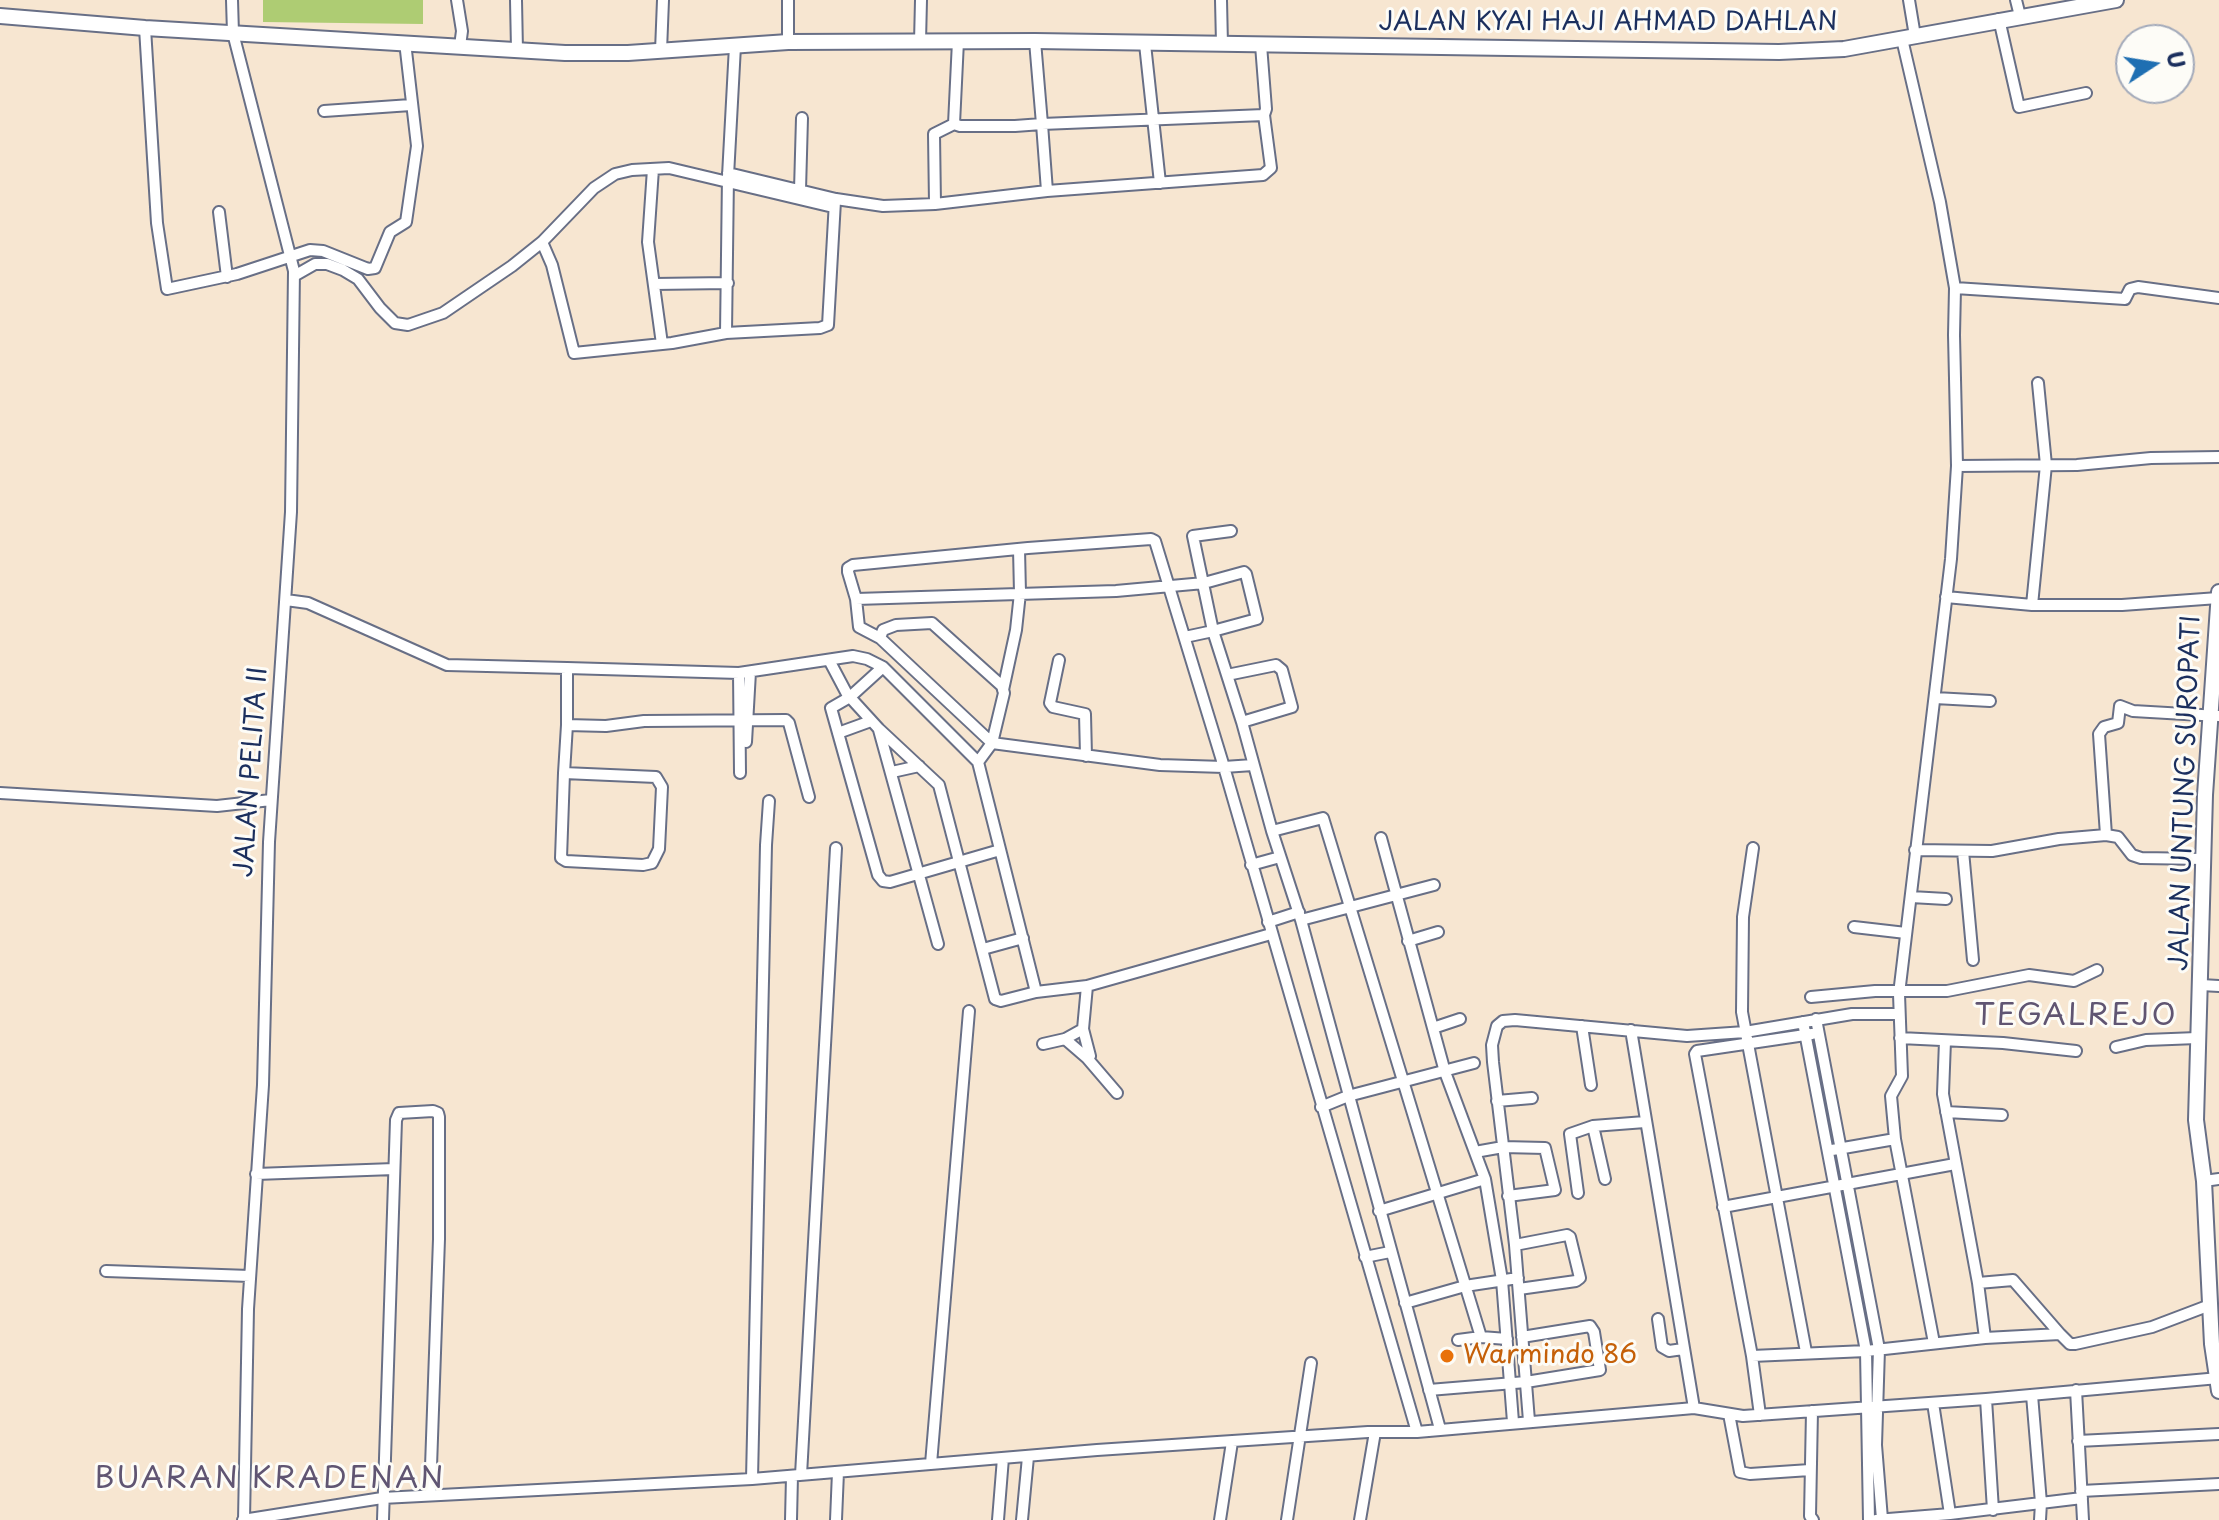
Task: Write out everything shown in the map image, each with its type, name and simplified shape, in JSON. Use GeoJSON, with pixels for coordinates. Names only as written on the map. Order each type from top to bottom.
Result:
{"type":"FeatureCollection","features":[{"type":"Feature","properties":{"kind":"street","name":"JALAN PELITA II"},"geometry":{"type":"LineString","coordinates":[[232,0],[233,33],[293,266],[291,512],[271,800],[263,1085],[250,1276],[244,1520]]}},
{"type":"Feature","properties":{"kind":"street"},"geometry":{"type":"LineString","coordinates":[[457,0],[462,31],[460,46]]}},
{"type":"Feature","properties":{"kind":"street"},"geometry":{"type":"LineString","coordinates":[[516,0],[517,50]]}},
{"type":"Feature","properties":{"kind":"street"},"geometry":{"type":"LineString","coordinates":[[661,51],[663,0]]}},
{"type":"Feature","properties":{"kind":"street"},"geometry":{"type":"LineString","coordinates":[[788,0],[788,42]]}},
{"type":"Feature","properties":{"kind":"street"},"geometry":{"type":"LineString","coordinates":[[920,42],[921,0]]}},
{"type":"Feature","properties":{"kind":"street"},"geometry":{"type":"LineString","coordinates":[[1221,0],[1222,44]]}},
{"type":"Feature","properties":{"kind":"street"},"geometry":{"type":"LineString","coordinates":[[1909,0],[1908,38],[1955,288],[1957,466],[1935,698],[1899,992],[1902,1076],[1891,1096],[1895,1139],[1934,1343]]}},
{"type":"Feature","properties":{"kind":"street"},"geometry":{"type":"LineString","coordinates":[[2016,0],[2020,16]]}},
{"type":"Feature","properties":{"kind":"street","name":"JALAN KYAI HAJI AHMAD DAHLAN"},"geometry":{"type":"LineString","coordinates":[[0,16],[145,28],[565,53],[661,51],[734,54],[788,42],[920,42],[958,47],[1147,50],[1222,44],[1779,52],[1844,49],[2108,1]]}},
{"type":"Feature","properties":{"kind":"street"},"geometry":{"type":"LineString","coordinates":[[1999,19],[2019,107],[2086,93]]}},
{"type":"Feature","properties":{"kind":"street"},"geometry":{"type":"LineString","coordinates":[[145,28],[157,223],[167,289],[293,266],[327,264],[358,279],[395,323],[408,325],[443,313],[542,242],[594,188],[609,178],[632,170],[669,168],[800,190],[835,203]]}},
{"type":"Feature","properties":{"kind":"street"},"geometry":{"type":"LineString","coordinates":[[293,266],[316,250],[368,269],[375,268],[390,232],[406,222],[417,146],[405,42]]}},
{"type":"Feature","properties":{"kind":"street"},"geometry":{"type":"LineString","coordinates":[[728,178],[835,203],[883,206],[935,204],[1047,191],[1268,173],[1271,168],[1264,115],[1261,45]]}},
{"type":"Feature","properties":{"kind":"street"},"geometry":{"type":"LineString","coordinates":[[954,124],[958,47]]}},
{"type":"Feature","properties":{"kind":"street"},"geometry":{"type":"LineString","coordinates":[[1036,47],[1047,191]]}},
{"type":"Feature","properties":{"kind":"street"},"geometry":{"type":"LineString","coordinates":[[1147,50],[1160,183]]}},
{"type":"Feature","properties":{"kind":"street"},"geometry":{"type":"LineString","coordinates":[[726,333],[728,178],[734,54]]}},
{"type":"Feature","properties":{"kind":"street"},"geometry":{"type":"LineString","coordinates":[[324,111],[411,105]]}},
{"type":"Feature","properties":{"kind":"street"},"geometry":{"type":"LineString","coordinates":[[935,204],[934,134],[954,124],[1042,124],[1264,115]]}},
{"type":"Feature","properties":{"kind":"street"},"geometry":{"type":"LineString","coordinates":[[800,190],[802,118]]}},
{"type":"Feature","properties":{"kind":"street"},"geometry":{"type":"LineString","coordinates":[[653,169],[648,242],[662,344]]}},
{"type":"Feature","properties":{"kind":"street"},"geometry":{"type":"LineString","coordinates":[[542,242],[552,265],[574,353],[662,344],[726,333],[820,328],[828,325],[835,203]]}},
{"type":"Feature","properties":{"kind":"street"},"geometry":{"type":"LineString","coordinates":[[219,212],[227,277]]}},
{"type":"Feature","properties":{"kind":"street"},"geometry":{"type":"LineString","coordinates":[[358,279],[368,269]]}},
{"type":"Feature","properties":{"kind":"street"},"geometry":{"type":"LineString","coordinates":[[654,284],[728,283]]}},
{"type":"Feature","properties":{"kind":"street"},"geometry":{"type":"LineString","coordinates":[[1955,288],[2125,299],[2130,289],[2138,287],[2219,298]]}},
{"type":"Feature","properties":{"kind":"street"},"geometry":{"type":"LineString","coordinates":[[2032,605],[2046,465],[2038,383]]}},
{"type":"Feature","properties":{"kind":"street"},"geometry":{"type":"LineString","coordinates":[[1957,466],[2219,457]]}},
{"type":"Feature","properties":{"kind":"street"},"geometry":{"type":"LineString","coordinates":[[1231,531],[1193,536],[1213,631],[1300,916],[1440,1429]]}},
{"type":"Feature","properties":{"kind":"street"},"geometry":{"type":"LineString","coordinates":[[986,753],[880,638],[859,627],[856,599],[848,572],[850,566],[1019,549],[1155,541],[1224,767],[1417,1432]]}},
{"type":"Feature","properties":{"kind":"street"},"geometry":{"type":"LineString","coordinates":[[1019,549],[1020,593],[1016,630],[986,753],[1000,850],[1036,992]]}},
{"type":"Feature","properties":{"kind":"street"},"geometry":{"type":"LineString","coordinates":[[856,599],[1116,591],[1204,583],[1244,572],[1258,615],[1256,621],[1185,637]]}},
{"type":"Feature","properties":{"kind":"street","name":"JALAN UNTUNG SUROPATI"},"geometry":{"type":"LineString","coordinates":[[2218,1382],[2210,1305],[2211,1180],[2196,1120],[2204,859],[2215,715],[2219,592]]}},
{"type":"Feature","properties":{"kind":"street"},"geometry":{"type":"LineString","coordinates":[[286,595],[447,665],[744,672],[853,656],[883,667],[986,753],[1086,756],[1160,765],[1253,765]]}},
{"type":"Feature","properties":{"kind":"street"},"geometry":{"type":"LineString","coordinates":[[1946,597],[2032,605],[2122,605],[2218,598]]}},
{"type":"Feature","properties":{"kind":"street"},"geometry":{"type":"LineString","coordinates":[[880,638],[883,630],[896,625],[932,623],[1003,690]]}},
{"type":"Feature","properties":{"kind":"street"},"geometry":{"type":"LineString","coordinates":[[829,660],[850,697],[939,785],[995,999],[1001,1001],[1036,992],[1087,986],[1271,934]]}},
{"type":"Feature","properties":{"kind":"street"},"geometry":{"type":"LineString","coordinates":[[1059,660],[1050,703],[1053,707],[1085,714],[1086,756]]}},
{"type":"Feature","properties":{"kind":"street"},"geometry":{"type":"LineString","coordinates":[[1227,675],[1276,665],[1282,670],[1292,707],[1242,722]]}},
{"type":"Feature","properties":{"kind":"street"},"geometry":{"type":"LineString","coordinates":[[883,667],[850,697],[831,708],[878,875],[883,881],[890,882],[1000,850]]}},
{"type":"Feature","properties":{"kind":"street"},"geometry":{"type":"LineString","coordinates":[[564,773],[656,777],[662,787],[659,849],[652,863],[563,860],[564,773],[567,725],[567,668]]}},
{"type":"Feature","properties":{"kind":"street"},"geometry":{"type":"LineString","coordinates":[[742,777],[744,672]]}},
{"type":"Feature","properties":{"kind":"street"},"geometry":{"type":"LineString","coordinates":[[1935,698],[1990,701]]}},
{"type":"Feature","properties":{"kind":"street"},"geometry":{"type":"LineString","coordinates":[[2106,835],[2099,734],[2104,727],[2118,723],[2120,706],[2133,711],[2215,715]]}},
{"type":"Feature","properties":{"kind":"street"},"geometry":{"type":"LineString","coordinates":[[567,725],[606,726],[644,721],[788,721],[809,797]]}},
{"type":"Feature","properties":{"kind":"street"},"geometry":{"type":"LineString","coordinates":[[838,733],[875,725]]}},
{"type":"Feature","properties":{"kind":"street"},"geometry":{"type":"LineString","coordinates":[[875,725],[892,772],[938,944]]}},
{"type":"Feature","properties":{"kind":"street"},"geometry":{"type":"LineString","coordinates":[[892,772],[919,766]]}},
{"type":"Feature","properties":{"kind":"street"},"geometry":{"type":"LineString","coordinates":[[0,793],[217,806],[271,800]]}},
{"type":"Feature","properties":{"kind":"street"},"geometry":{"type":"LineString","coordinates":[[752,1479],[769,801]]}},
{"type":"Feature","properties":{"kind":"street"},"geometry":{"type":"LineString","coordinates":[[1272,831],[1323,818],[1481,1337]]}},
{"type":"Feature","properties":{"kind":"street"},"geometry":{"type":"LineString","coordinates":[[1915,850],[1992,851],[2059,839],[2106,835],[2118,837],[2132,855],[2141,858],[2204,859]]}},
{"type":"Feature","properties":{"kind":"street"},"geometry":{"type":"LineString","coordinates":[[1381,838],[1445,1072],[1485,1179],[1512,1281],[1522,1337],[1529,1421]]}},
{"type":"Feature","properties":{"kind":"street"},"geometry":{"type":"LineString","coordinates":[[791,1520],[797,1476],[836,848]]}},
{"type":"Feature","properties":{"kind":"street"},"geometry":{"type":"LineString","coordinates":[[1753,848],[1743,917],[1742,1012],[1806,1352]]}},
{"type":"Feature","properties":{"kind":"street"},"geometry":{"type":"LineString","coordinates":[[1963,851],[1973,960]]}},
{"type":"Feature","properties":{"kind":"street"},"geometry":{"type":"LineString","coordinates":[[1251,865],[1280,857]]}},
{"type":"Feature","properties":{"kind":"street"},"geometry":{"type":"LineString","coordinates":[[1268,922],[1350,907],[1434,885]]}},
{"type":"Feature","properties":{"kind":"street"},"geometry":{"type":"LineString","coordinates":[[1911,897],[1946,899]]}},
{"type":"Feature","properties":{"kind":"street"},"geometry":{"type":"LineString","coordinates":[[1854,927],[1906,933]]}},
{"type":"Feature","properties":{"kind":"street"},"geometry":{"type":"LineString","coordinates":[[1408,941],[1438,932]]}},
{"type":"Feature","properties":{"kind":"street"},"geometry":{"type":"LineString","coordinates":[[983,949],[1023,938]]}},
{"type":"Feature","properties":{"kind":"street"},"geometry":{"type":"LineString","coordinates":[[1811,997],[1947,991],[2029,975],[2074,981],[2097,970]]}},
{"type":"Feature","properties":{"kind":"street"},"geometry":{"type":"LineString","coordinates":[[2201,985],[2219,986]]}},
{"type":"Feature","properties":{"kind":"street"},"geometry":{"type":"LineString","coordinates":[[1087,986],[1083,1029],[1090,1055],[1087,1058]]}},
{"type":"Feature","properties":{"kind":"street"},"geometry":{"type":"LineString","coordinates":[[931,1464],[969,1011]]}},
{"type":"Feature","properties":{"kind":"street"},"geometry":{"type":"LineString","coordinates":[[1760,1415],[1752,1356],[1695,1054],[1745,1035],[1816,1019],[1898,1011]]}},
{"type":"Feature","properties":{"kind":"street"},"geometry":{"type":"LineString","coordinates":[[1433,1028],[1460,1019]]}},
{"type":"Feature","properties":{"kind":"street"},"geometry":{"type":"LineString","coordinates":[[1816,1019],[1879,1349],[1872,1445],[1872,1520],[1986,1513],[2082,1494],[2219,1484]]}},
{"type":"Feature","properties":{"kind":"street"},"geometry":{"type":"LineString","coordinates":[[1513,1422],[1507,1339],[1515,1245],[1500,1148],[1492,1045],[1497,1026],[1503,1021],[1515,1020],[1687,1036],[1805,1036],[1818,1033]]}},
{"type":"Feature","properties":{"kind":"street"},"geometry":{"type":"LineString","coordinates":[[1803,1022],[1874,1406]]}},
{"type":"Feature","properties":{"kind":"street"},"geometry":{"type":"LineString","coordinates":[[1582,1026],[1591,1085]]}},
{"type":"Feature","properties":{"kind":"street"},"geometry":{"type":"LineString","coordinates":[[1043,1044],[1065,1039],[1083,1029]]}},
{"type":"Feature","properties":{"kind":"street"},"geometry":{"type":"LineString","coordinates":[[1631,1030],[1694,1408]]}},
{"type":"Feature","properties":{"kind":"street"},"geometry":{"type":"LineString","coordinates":[[1900,1038],[2003,1043],[2076,1051]]}},
{"type":"Feature","properties":{"kind":"street"},"geometry":{"type":"LineString","coordinates":[[2116,1047],[2146,1040],[2197,1038]]}},
{"type":"Feature","properties":{"kind":"street"},"geometry":{"type":"LineString","coordinates":[[1065,1039],[1087,1058],[1117,1093]]}},
{"type":"Feature","properties":{"kind":"street"},"geometry":{"type":"LineString","coordinates":[[1945,1041],[1942,1076],[1946,1112],[1978,1283],[1985,1338]]}},
{"type":"Feature","properties":{"kind":"street"},"geometry":{"type":"LineString","coordinates":[[1321,1107],[1348,1096],[1474,1063]]}},
{"type":"Feature","properties":{"kind":"street"},"geometry":{"type":"LineString","coordinates":[[1497,1101],[1532,1098]]}},
{"type":"Feature","properties":{"kind":"street"},"geometry":{"type":"LineString","coordinates":[[383,1520],[397,1116],[436,1111],[439,1117],[439,1239],[430,1495]]}},
{"type":"Feature","properties":{"kind":"street"},"geometry":{"type":"LineString","coordinates":[[1946,1112],[2002,1115]]}},
{"type":"Feature","properties":{"kind":"street"},"geometry":{"type":"LineString","coordinates":[[1578,1193],[1569,1137],[1572,1131],[1645,1122]]}},
{"type":"Feature","properties":{"kind":"street"},"geometry":{"type":"LineString","coordinates":[[1593,1126],[1605,1179]]}},
{"type":"Feature","properties":{"kind":"street"},"geometry":{"type":"LineString","coordinates":[[1827,1152],[1895,1139]]}},
{"type":"Feature","properties":{"kind":"street"},"geometry":{"type":"LineString","coordinates":[[1475,1152],[1500,1148],[1545,1148],[1555,1187],[1552,1192],[1508,1196]]}},
{"type":"Feature","properties":{"kind":"street"},"geometry":{"type":"LineString","coordinates":[[1723,1207],[1955,1164]]}},
{"type":"Feature","properties":{"kind":"street"},"geometry":{"type":"LineString","coordinates":[[256,1174],[394,1169]]}},
{"type":"Feature","properties":{"kind":"street"},"geometry":{"type":"LineString","coordinates":[[1379,1211],[1485,1179]]}},
{"type":"Feature","properties":{"kind":"street"},"geometry":{"type":"LineString","coordinates":[[1405,1303],[1465,1286],[1512,1281],[1576,1281],[1580,1278],[1567,1235],[1515,1245]]}},
{"type":"Feature","properties":{"kind":"street"},"geometry":{"type":"LineString","coordinates":[[1365,1257],[1390,1252]]}},
{"type":"Feature","properties":{"kind":"street"},"geometry":{"type":"LineString","coordinates":[[106,1271],[250,1276]]}},
{"type":"Feature","properties":{"kind":"street"},"geometry":{"type":"LineString","coordinates":[[1978,1283],[2013,1280],[2070,1344],[2124,1335],[2210,1305]]}},
{"type":"Feature","properties":{"kind":"street"},"geometry":{"type":"LineString","coordinates":[[1658,1319],[1662,1347],[1669,1351],[1683,1349]]}},
{"type":"Feature","properties":{"kind":"street"},"geometry":{"type":"LineString","coordinates":[[1429,1390],[1511,1384],[1600,1370],[1594,1332],[1590,1326],[1522,1337]]}},
{"type":"Feature","properties":{"kind":"street"},"geometry":{"type":"LineString","coordinates":[[1752,1356],[1866,1351],[1985,1338],[2060,1334]]}},
{"type":"Feature","properties":{"kind":"street"},"geometry":{"type":"LineString","coordinates":[[1458,1340],[1481,1337],[1507,1339]]}},
{"type":"Feature","properties":{"kind":"street"},"geometry":{"type":"LineString","coordinates":[[1287,1520],[1311,1363]]}},
{"type":"Feature","properties":{"kind":"street"},"geometry":{"type":"LineString","coordinates":[[244,1520],[382,1498],[797,1476],[1003,1458],[1375,1432],[1417,1432],[1694,1408],[1760,1415],[2218,1382]]}},
{"type":"Feature","properties":{"kind":"street"},"geometry":{"type":"LineString","coordinates":[[2076,1390],[2083,1520]]}},
{"type":"Feature","properties":{"kind":"street"},"geometry":{"type":"LineString","coordinates":[[2032,1395],[2040,1520]]}},
{"type":"Feature","properties":{"kind":"street"},"geometry":{"type":"LineString","coordinates":[[1986,1399],[1986,1513]]}},
{"type":"Feature","properties":{"kind":"street"},"geometry":{"type":"LineString","coordinates":[[1933,1403],[1950,1514]]}},
{"type":"Feature","properties":{"kind":"street"},"geometry":{"type":"LineString","coordinates":[[1812,1411],[1810,1516],[1813,1520]]}},
{"type":"Feature","properties":{"kind":"street"},"geometry":{"type":"LineString","coordinates":[[1729,1414],[1740,1472],[1810,1470]]}},
{"type":"Feature","properties":{"kind":"street"},"geometry":{"type":"LineString","coordinates":[[1360,1520],[1375,1432]]}},
{"type":"Feature","properties":{"kind":"street"},"geometry":{"type":"LineString","coordinates":[[2078,1441],[2219,1434]]}},
{"type":"Feature","properties":{"kind":"street"},"geometry":{"type":"LineString","coordinates":[[1220,1520],[1232,1442]]}},
{"type":"Feature","properties":{"kind":"street"},"geometry":{"type":"LineString","coordinates":[[1872,1445],[1882,1519]]}},
{"type":"Feature","properties":{"kind":"street"},"geometry":{"type":"LineString","coordinates":[[1022,1520],[1028,1457]]}},
{"type":"Feature","properties":{"kind":"street"},"geometry":{"type":"LineString","coordinates":[[998,1520],[1003,1458]]}},
{"type":"Feature","properties":{"kind":"street"},"geometry":{"type":"LineString","coordinates":[[836,1520],[838,1472]]}},
{"type":"Feature","properties":{"kind":"green space"},"geometry":{"type":"Polygon","coordinates":[[[263,0],[423,0],[423,24],[263,22],[263,0]]]}},
{"type":"Feature","properties":{"kind":"place","name":"Warmindo 86"},"geometry":{"type":"Point","coordinates":[1447,1356]}},
{"type":"Feature","properties":{"kind":"district","name":"TEGALREJO"},"geometry":{"type":"Point","coordinates":[2076,1017]}},
{"type":"Feature","properties":{"kind":"district","name":"BUARAN KRADENAN"},"geometry":{"type":"Point","coordinates":[270,1480]}}]}
